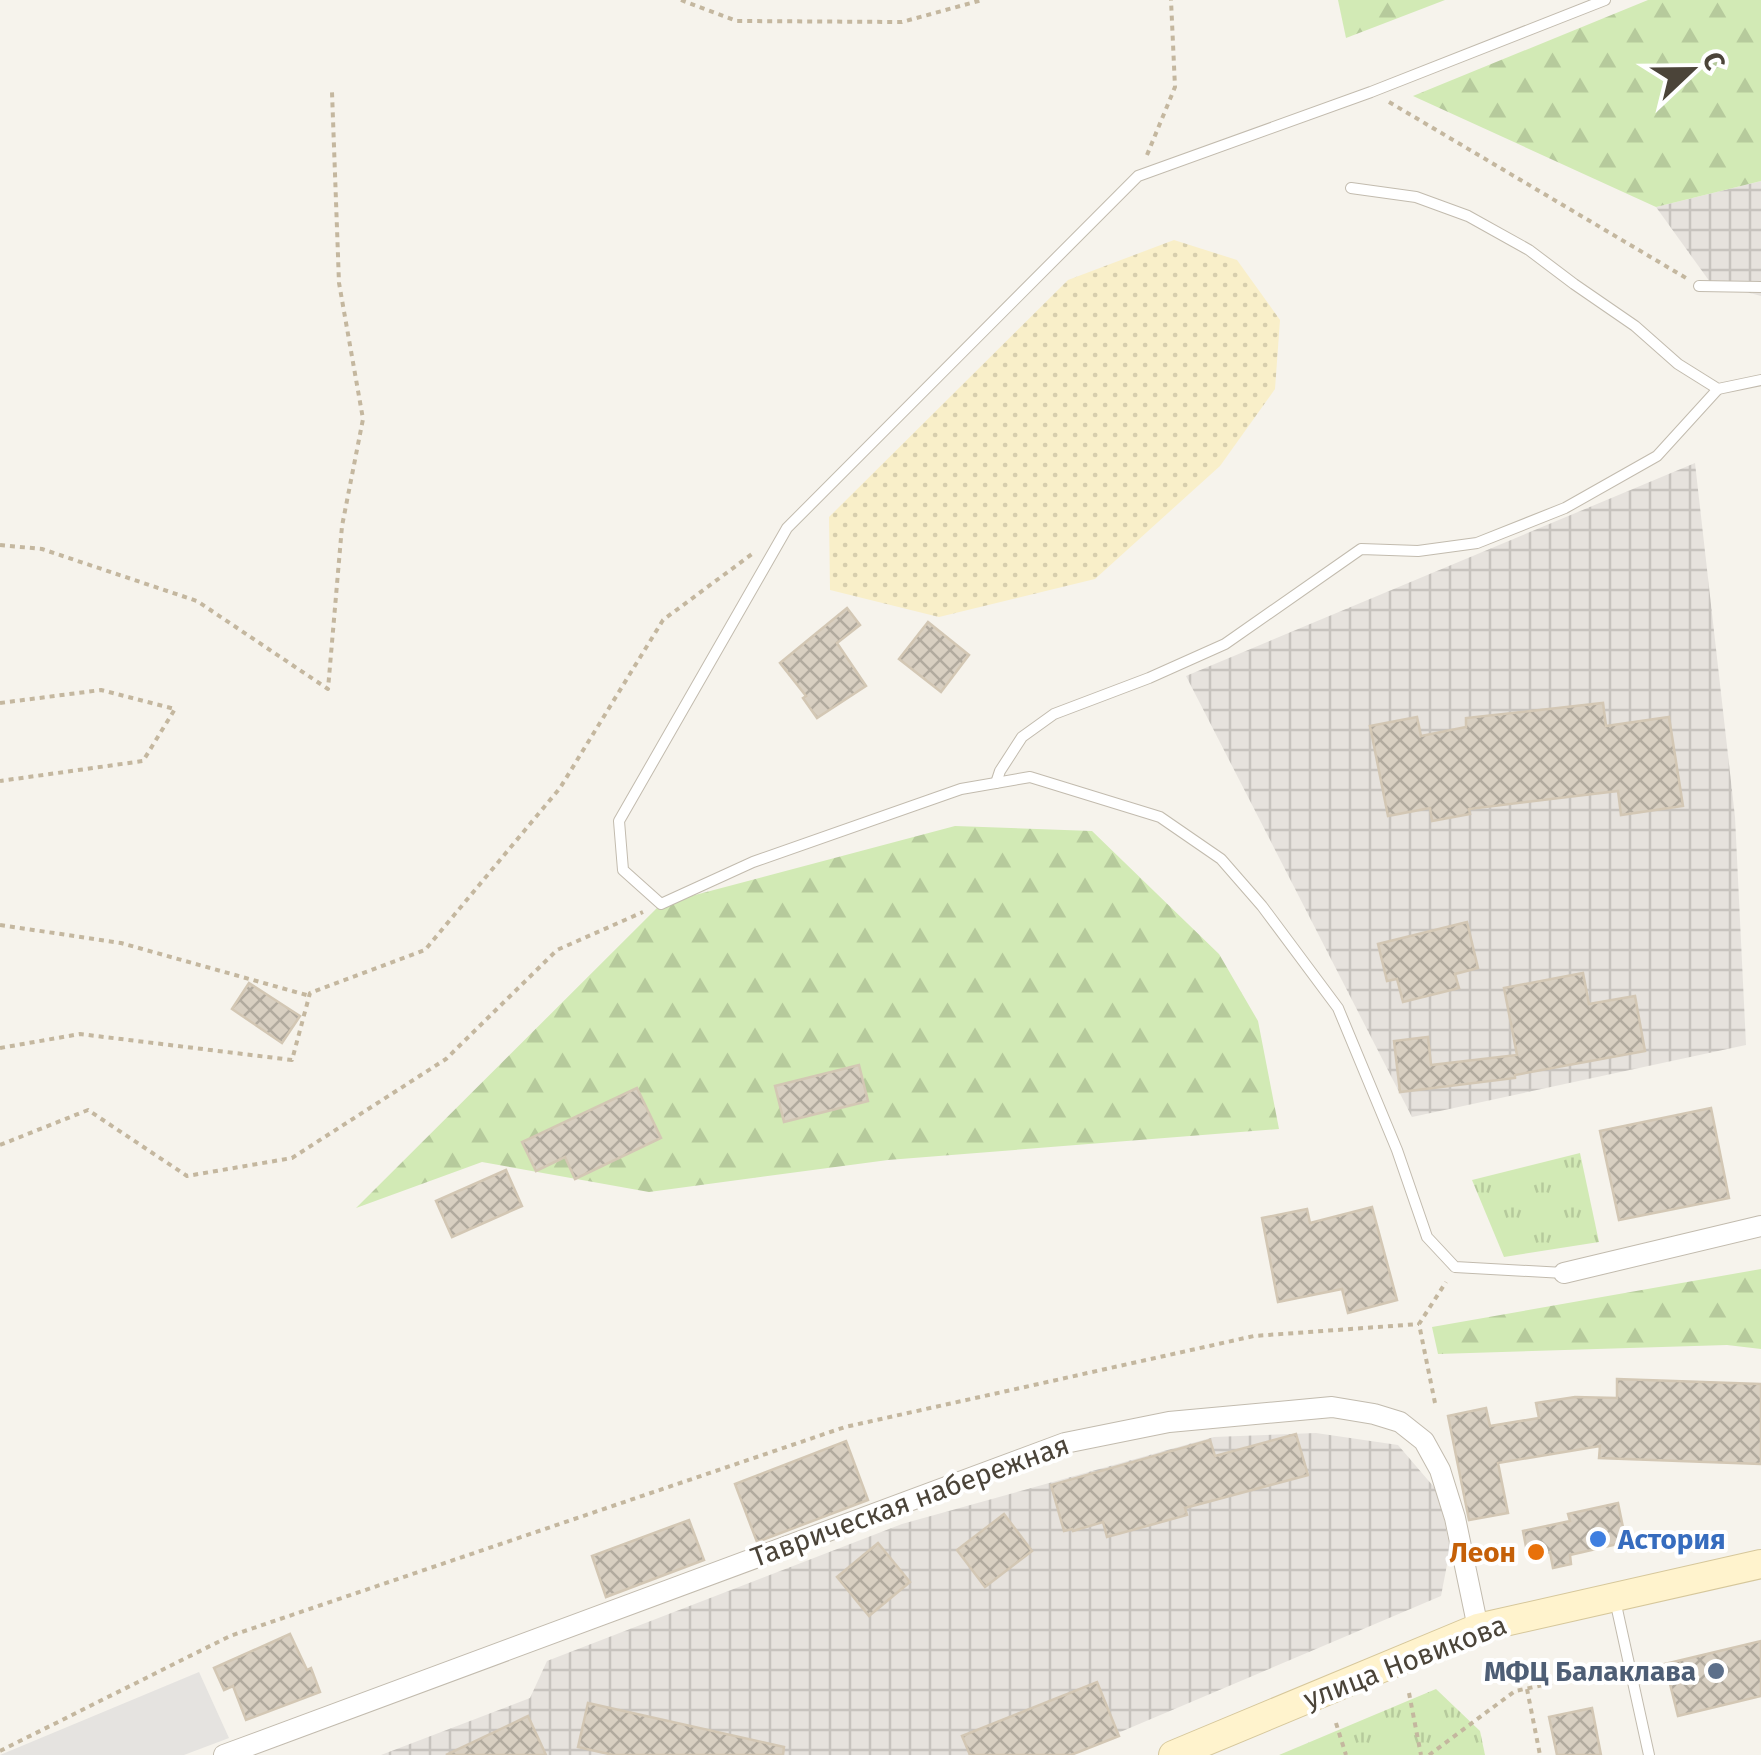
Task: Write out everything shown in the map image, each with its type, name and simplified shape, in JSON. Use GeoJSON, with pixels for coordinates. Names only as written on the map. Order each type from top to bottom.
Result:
{"type":"FeatureCollection","features":[{"type":"Feature","properties":{"kind":"main road","name":"улица Новикова"},"geometry":{"type":"LineString","coordinates":[[1173,1755],[1478,1628],[1761,1564]]}},
{"type":"Feature","properties":{"kind":"street"},"geometry":{"type":"LineString","coordinates":[[1564,1273],[1761,1226]]}},
{"type":"Feature","properties":{"kind":"street","name":"Таврическая набережная"},"geometry":{"type":"LineString","coordinates":[[224,1755],[1064,1443],[1170,1422],[1332,1407],[1400,1422],[1424,1441],[1440,1470],[1455,1518],[1478,1628]]}},
{"type":"Feature","properties":{"kind":"lane"},"geometry":{"type":"LineString","coordinates":[[1564,1273],[1455,1267],[1427,1237],[1397,1150],[1338,1008],[1262,906],[1221,859],[1160,816],[1030,777],[961,788],[753,862],[662,904],[622,870],[619,822],[786,528],[1138,176],[1371,92],[1605,0]]}},
{"type":"Feature","properties":{"kind":"lane"},"geometry":{"type":"LineString","coordinates":[[1350,188],[1416,198],[1468,216],[1529,250],[1636,326],[1678,364],[1718,389]]}},
{"type":"Feature","properties":{"kind":"lane"},"geometry":{"type":"LineString","coordinates":[[1699,286],[1761,288]]}},
{"type":"Feature","properties":{"kind":"lane"},"geometry":{"type":"LineString","coordinates":[[996,783],[1022,737],[1054,714],[1225,644],[1361,549],[1418,551],[1478,544],[1566,508],[1657,456],[1718,389],[1761,380]]}},
{"type":"Feature","properties":{"kind":"lane"},"geometry":{"type":"LineString","coordinates":[[1614,1597],[1648,1755]]}},
{"type":"Feature","properties":{"kind":"path"},"geometry":{"type":"LineString","coordinates":[[681,0],[737,21],[883,22],[902,22],[982,0]]}},
{"type":"Feature","properties":{"kind":"path"},"geometry":{"type":"LineString","coordinates":[[1138,176],[1175,87],[1171,0]]}},
{"type":"Feature","properties":{"kind":"path"},"geometry":{"type":"LineString","coordinates":[[0,545],[42,550],[198,601],[328,689],[342,526],[364,419],[340,283],[332,92]]}},
{"type":"Feature","properties":{"kind":"path"},"geometry":{"type":"LineString","coordinates":[[1371,92],[1699,286]]}},
{"type":"Feature","properties":{"kind":"path"},"geometry":{"type":"LineString","coordinates":[[0,1048],[80,1034],[292,1060],[310,993],[425,950],[560,788],[664,620],[786,528]]}},
{"type":"Feature","properties":{"kind":"path"},"geometry":{"type":"LineString","coordinates":[[0,703],[101,690],[175,710],[143,760],[0,781]]}},
{"type":"Feature","properties":{"kind":"path"},"geometry":{"type":"LineString","coordinates":[[0,1145],[88,1110],[187,1176],[292,1158],[446,1059],[558,950],[662,904]]}},
{"type":"Feature","properties":{"kind":"path"},"geometry":{"type":"LineString","coordinates":[[0,925],[121,943],[310,996]]}},
{"type":"Feature","properties":{"kind":"path"},"geometry":{"type":"LineString","coordinates":[[1435,1403],[1419,1324],[1455,1267]]}},
{"type":"Feature","properties":{"kind":"path"},"geometry":{"type":"LineString","coordinates":[[0,1751],[230,1636],[845,1427],[1254,1336],[1419,1324]]}},
{"type":"Feature","properties":{"kind":"path"},"geometry":{"type":"LineString","coordinates":[[1429,1755],[1515,1691],[1630,1668]]}},
{"type":"Feature","properties":{"kind":"path"},"geometry":{"type":"LineString","coordinates":[[1527,1689],[1540,1755]]}},
{"type":"Feature","properties":{"kind":"path"},"geometry":{"type":"LineString","coordinates":[[1409,1693],[1421,1755]]}},
{"type":"Feature","properties":{"kind":"path"},"geometry":{"type":"LineString","coordinates":[[1336,1724],[1346,1755]]}},
{"type":"Feature","properties":{"kind":"shaded area"},"geometry":{"type":"Polygon","coordinates":[[[1761,181],[1761,296],[1710,282],[1656,207],[1761,181]]]}},
{"type":"Feature","properties":{"kind":"shaded area"},"geometry":{"type":"Polygon","coordinates":[[[1695,463],[1735,817],[1746,1045],[1412,1117],[1186,676],[1695,463]]]}},
{"type":"Feature","properties":{"kind":"shaded area"},"geometry":{"type":"Polygon","coordinates":[[[1316,1433],[1398,1445],[1439,1493],[1450,1549],[1441,1596],[1066,1755],[381,1755],[530,1698],[547,1661],[902,1524],[1214,1437],[1316,1433]]]}},
{"type":"Feature","properties":{"kind":"shaded area"},"geometry":{"type":"Polygon","coordinates":[[[199,1672],[229,1738],[184,1755],[0,1755],[199,1672]]]}},
{"type":"Feature","properties":{"kind":"green space"},"geometry":{"type":"Polygon","coordinates":[[[1338,0],[1445,0],[1346,38],[1338,0]]]}},
{"type":"Feature","properties":{"kind":"green space"},"geometry":{"type":"Polygon","coordinates":[[[1648,0],[1761,0],[1761,181],[1656,207],[1413,96],[1648,0]]]}},
{"type":"Feature","properties":{"kind":"green space"},"geometry":{"type":"Polygon","coordinates":[[[955,826],[1092,831],[1219,954],[1258,1021],[1279,1129],[888,1160],[649,1192],[482,1162],[356,1208],[661,904],[955,826]]]}},
{"type":"Feature","properties":{"kind":"green space"},"geometry":{"type":"Polygon","coordinates":[[[1580,1153],[1599,1242],[1504,1257],[1472,1180],[1580,1153]]]}},
{"type":"Feature","properties":{"kind":"green space"},"geometry":{"type":"Polygon","coordinates":[[[1761,1269],[1761,1349],[1727,1345],[1438,1354],[1432,1327],[1761,1269]]]}},
{"type":"Feature","properties":{"kind":"green space"},"geometry":{"type":"Polygon","coordinates":[[[1436,1689],[1480,1731],[1485,1755],[1279,1755],[1436,1689]]]}},
{"type":"Feature","properties":{"kind":"sand"},"geometry":{"type":"Polygon","coordinates":[[[1174,240],[1237,260],[1280,320],[1275,389],[1220,466],[1095,579],[939,617],[830,590],[829,517],[1068,280],[1174,240]]]}},
{"type":"Feature","properties":{"kind":"building"},"geometry":{"type":"Polygon","coordinates":[[[847,608],[860,625],[837,643],[866,686],[817,718],[803,698],[806,696],[780,663],[847,608]]]}},
{"type":"Feature","properties":{"kind":"building"},"geometry":{"type":"Polygon","coordinates":[[[928,622],[969,655],[941,692],[899,659],[928,622]]]}},
{"type":"Feature","properties":{"kind":"building"},"geometry":{"type":"Polygon","coordinates":[[[1603,703],[1606,726],[1669,717],[1683,806],[1621,815],[1618,791],[1469,809],[1470,814],[1432,821],[1430,808],[1388,816],[1370,726],[1417,717],[1421,736],[1466,727],[1466,718],[1603,703]]]}},
{"type":"Feature","properties":{"kind":"building"},"geometry":{"type":"Polygon","coordinates":[[[1467,922],[1478,968],[1455,974],[1459,988],[1403,1002],[1397,979],[1387,981],[1378,944],[1467,922]]]}},
{"type":"Feature","properties":{"kind":"building"},"geometry":{"type":"Polygon","coordinates":[[[1583,973],[1589,1004],[1635,996],[1645,1051],[1515,1078],[1400,1092],[1394,1041],[1428,1037],[1431,1065],[1517,1055],[1504,988],[1583,973]]]}},
{"type":"Feature","properties":{"kind":"building"},"geometry":{"type":"Polygon","coordinates":[[[249,983],[300,1016],[282,1043],[232,1009],[249,983]]]}},
{"type":"Feature","properties":{"kind":"building"},"geometry":{"type":"Polygon","coordinates":[[[859,1065],[868,1101],[784,1122],[775,1086],[859,1065]]]}},
{"type":"Feature","properties":{"kind":"building"},"geometry":{"type":"Polygon","coordinates":[[[637,1088],[661,1138],[575,1179],[565,1157],[536,1171],[522,1142],[637,1088]]]}},
{"type":"Feature","properties":{"kind":"building"},"geometry":{"type":"Polygon","coordinates":[[[1711,1108],[1729,1198],[1619,1220],[1600,1131],[1711,1108]]]}},
{"type":"Feature","properties":{"kind":"building"},"geometry":{"type":"Polygon","coordinates":[[[506,1170],[522,1206],[452,1237],[436,1201],[506,1170]]]}},
{"type":"Feature","properties":{"kind":"building"},"geometry":{"type":"Polygon","coordinates":[[[1372,1207],[1397,1300],[1348,1313],[1342,1289],[1278,1302],[1262,1218],[1307,1209],[1310,1223],[1372,1207]]]}},
{"type":"Feature","properties":{"kind":"building"},"geometry":{"type":"Polygon","coordinates":[[[1617,1379],[1761,1384],[1761,1464],[1599,1458],[1600,1446],[1498,1463],[1508,1513],[1469,1520],[1448,1416],[1486,1408],[1490,1426],[1539,1418],[1536,1403],[1575,1397],[1617,1398],[1617,1379]]]}},
{"type":"Feature","properties":{"kind":"building"},"geometry":{"type":"Polygon","coordinates":[[[1296,1434],[1308,1475],[1185,1508],[1187,1515],[1107,1537],[1103,1522],[1064,1531],[1051,1485],[1210,1440],[1215,1456],[1296,1434]]]}},
{"type":"Feature","properties":{"kind":"building"},"geometry":{"type":"Polygon","coordinates":[[[846,1441],[868,1500],[757,1542],[735,1484],[846,1441]]]}},
{"type":"Feature","properties":{"kind":"building"},"geometry":{"type":"Polygon","coordinates":[[[1618,1503],[1626,1542],[1570,1555],[1571,1564],[1553,1568],[1550,1552],[1528,1557],[1523,1531],[1570,1521],[1568,1514],[1618,1503]]]}},
{"type":"Feature","properties":{"kind":"building"},"geometry":{"type":"Polygon","coordinates":[[[1004,1514],[1032,1551],[985,1587],[957,1550],[1004,1514]]]}},
{"type":"Feature","properties":{"kind":"building"},"geometry":{"type":"Polygon","coordinates":[[[689,1520],[704,1560],[606,1597],[592,1556],[689,1520]]]}},
{"type":"Feature","properties":{"kind":"building"},"geometry":{"type":"Polygon","coordinates":[[[878,1543],[910,1582],[869,1616],[837,1577],[878,1543]]]}},
{"type":"Feature","properties":{"kind":"building"},"geometry":{"type":"Polygon","coordinates":[[[290,1634],[307,1670],[311,1668],[320,1692],[246,1720],[233,1686],[224,1690],[214,1668],[290,1634]]]}},
{"type":"Feature","properties":{"kind":"building"},"geometry":{"type":"Polygon","coordinates":[[[1761,1641],[1761,1696],[1678,1716],[1665,1664],[1761,1641]]]}},
{"type":"Feature","properties":{"kind":"building"},"geometry":{"type":"Polygon","coordinates":[[[1097,1682],[1119,1736],[1071,1755],[970,1755],[962,1736],[1097,1682]]]}},
{"type":"Feature","properties":{"kind":"building"},"geometry":{"type":"Polygon","coordinates":[[[588,1703],[784,1747],[783,1755],[613,1755],[578,1747],[588,1703]]]}},
{"type":"Feature","properties":{"kind":"building"},"geometry":{"type":"Polygon","coordinates":[[[1592,1708],[1601,1755],[1557,1755],[1549,1717],[1592,1708]]]}},
{"type":"Feature","properties":{"kind":"building"},"geometry":{"type":"Polygon","coordinates":[[[528,1716],[546,1755],[446,1755],[528,1716]]]}},
{"type":"Feature","properties":{"kind":"place","name":"Астория"},"geometry":{"type":"Point","coordinates":[1598,1539]}},
{"type":"Feature","properties":{"kind":"place","name":"Леон"},"geometry":{"type":"Point","coordinates":[1536,1552]}},
{"type":"Feature","properties":{"kind":"place","name":"МФЦ Балаклава"},"geometry":{"type":"Point","coordinates":[1716,1671]}}]}
